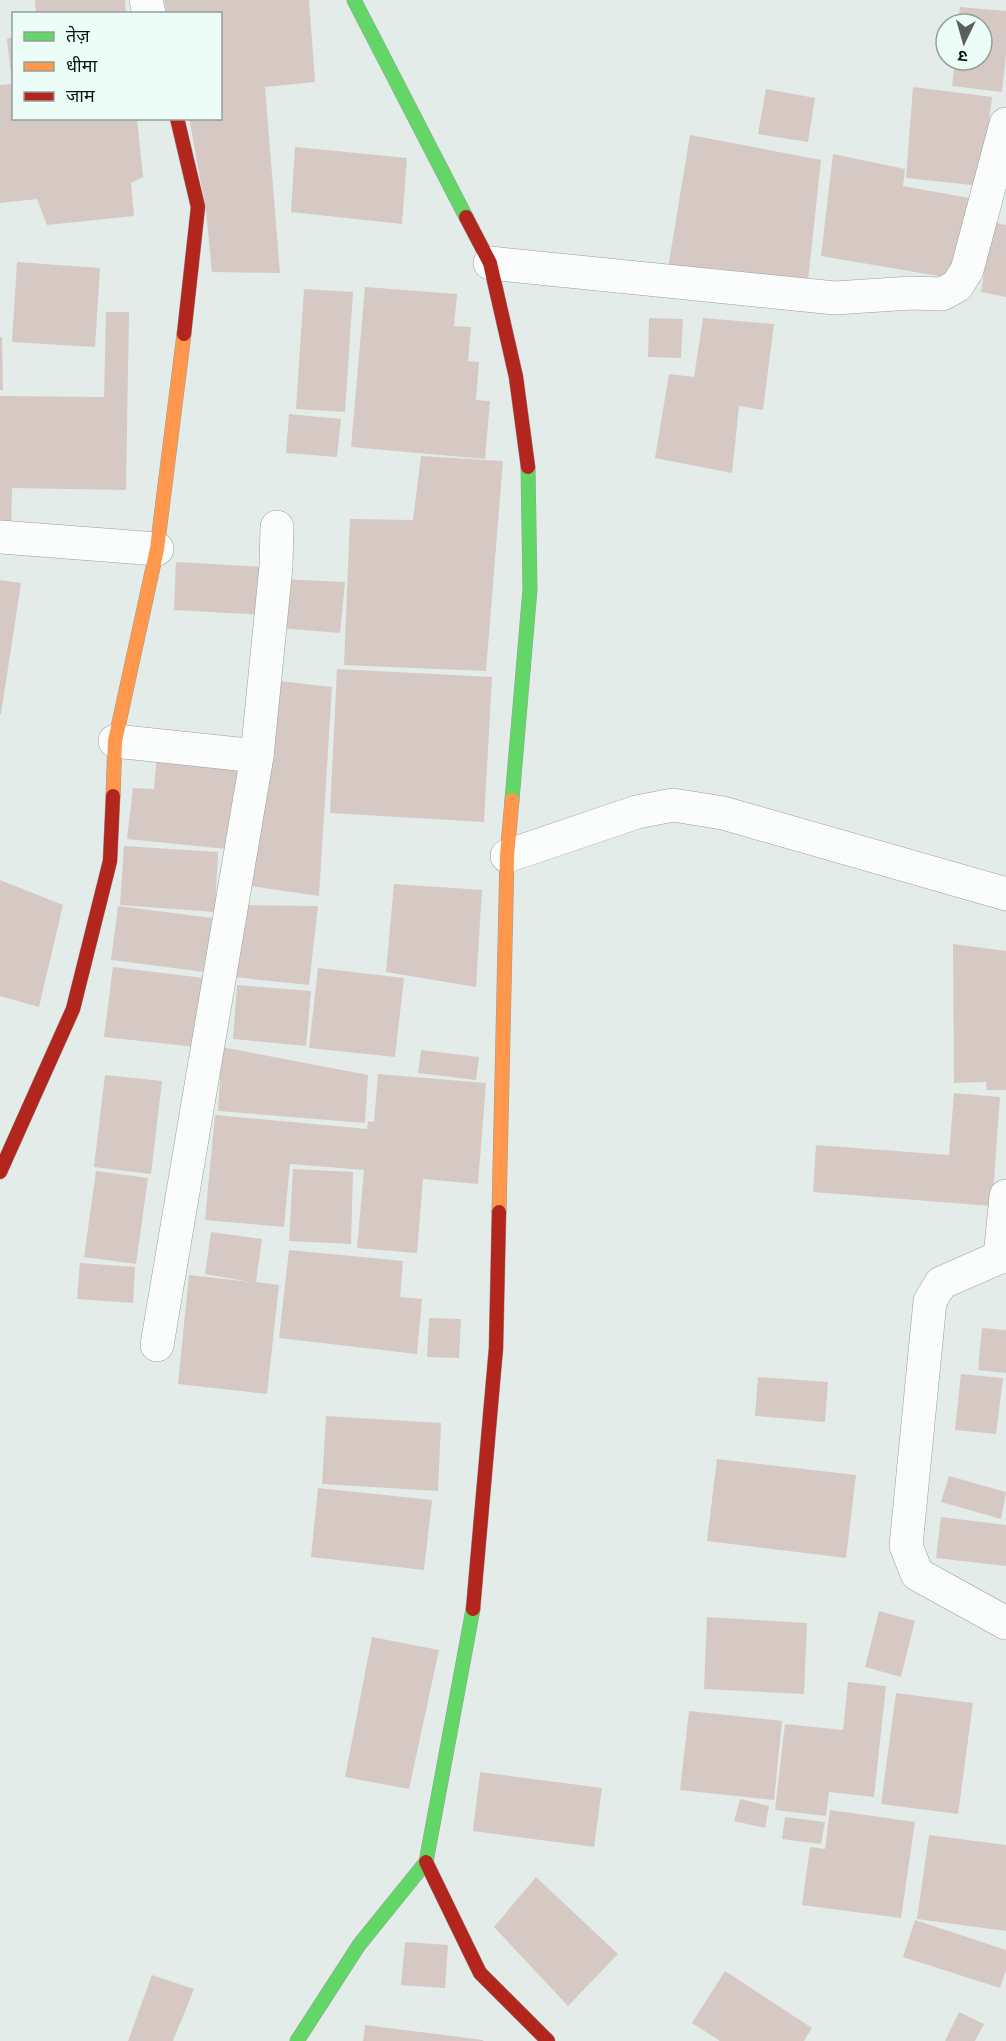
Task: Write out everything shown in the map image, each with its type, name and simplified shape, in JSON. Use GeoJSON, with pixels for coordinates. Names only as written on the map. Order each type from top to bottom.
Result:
{"type":"FeatureCollection","features":[{"type":"Feature","properties":{"kind":"main road"},"geometry":{"type":"LineString","coordinates":[[297,2041],[359,1945],[426,1862],[476,1591],[495,1359],[507,856],[530,589],[530,483],[516,377],[490,263],[354,0]]}},
{"type":"Feature","properties":{"kind":"main road"},"geometry":{"type":"LineString","coordinates":[[0,1172],[73,1009],[110,861],[115,741],[157,549],[191,281],[198,207],[177,120]]}},
{"type":"Feature","properties":{"kind":"main road"},"geometry":{"type":"LineString","coordinates":[[426,1862],[480,1973],[548,2041]]}},
{"type":"Feature","properties":{"kind":"street"},"geometry":{"type":"LineString","coordinates":[[490,263],[835,298],[911,293],[942,294],[957,286],[967,270],[1006,124]]}},
{"type":"Feature","properties":{"kind":"street"},"geometry":{"type":"LineString","coordinates":[[157,1345],[257,756],[276,567],[277,527]]}},
{"type":"Feature","properties":{"kind":"street"},"geometry":{"type":"LineString","coordinates":[[0,537],[157,549]]}},
{"type":"Feature","properties":{"kind":"street"},"geometry":{"type":"LineString","coordinates":[[115,741],[257,756]]}},
{"type":"Feature","properties":{"kind":"street"},"geometry":{"type":"LineString","coordinates":[[507,856],[637,812],[673,805],[723,813],[1006,894]]}},
{"type":"Feature","properties":{"kind":"street"},"geometry":{"type":"LineString","coordinates":[[1006,1196],[1003,1257],[941,1283],[930,1301],[906,1546],[917,1574],[1006,1623]]}},
{"type":"Feature","properties":{"kind":"building"},"geometry":{"type":"Polygon","coordinates":[[[35,0],[125,0],[126,12],[36,12],[35,0]]]}},
{"type":"Feature","properties":{"kind":"building"},"geometry":{"type":"Polygon","coordinates":[[[164,0],[309,0],[315,82],[265,87],[280,273],[212,272],[206,211],[189,120],[222,120],[222,12],[167,12],[164,0]]]}},
{"type":"Feature","properties":{"kind":"building"},"geometry":{"type":"Polygon","coordinates":[[[960,7],[1006,11],[1006,54],[1002,92],[952,86],[954,72],[994,72],[994,12],[959,12],[960,7]]]}},
{"type":"Feature","properties":{"kind":"building"},"geometry":{"type":"Polygon","coordinates":[[[12,37],[12,84],[7,39],[12,37]]]}},
{"type":"Feature","properties":{"kind":"building"},"geometry":{"type":"Polygon","coordinates":[[[12,84],[12,120],[137,120],[143,177],[131,183],[134,216],[47,225],[37,199],[0,203],[0,85],[12,84]]]}},
{"type":"Feature","properties":{"kind":"building"},"geometry":{"type":"Polygon","coordinates":[[[913,87],[992,97],[981,186],[906,178],[913,87]]]}},
{"type":"Feature","properties":{"kind":"building"},"geometry":{"type":"Polygon","coordinates":[[[766,89],[815,98],[808,142],[758,134],[766,89]]]}},
{"type":"Feature","properties":{"kind":"building"},"geometry":{"type":"Polygon","coordinates":[[[690,135],[821,160],[808,280],[710,268],[709,279],[667,274],[690,135]]]}},
{"type":"Feature","properties":{"kind":"building"},"geometry":{"type":"Polygon","coordinates":[[[295,147],[407,158],[402,224],[291,212],[295,147]]]}},
{"type":"Feature","properties":{"kind":"building"},"geometry":{"type":"Polygon","coordinates":[[[833,154],[905,169],[903,186],[969,198],[956,279],[821,256],[833,154]]]}},
{"type":"Feature","properties":{"kind":"building"},"geometry":{"type":"Polygon","coordinates":[[[992,222],[1006,225],[1006,297],[981,292],[992,222]]]}},
{"type":"Feature","properties":{"kind":"building"},"geometry":{"type":"Polygon","coordinates":[[[17,262],[100,268],[95,347],[12,342],[17,262]]]}},
{"type":"Feature","properties":{"kind":"building"},"geometry":{"type":"Polygon","coordinates":[[[365,287],[457,294],[454,326],[471,327],[468,361],[479,362],[476,400],[490,401],[485,459],[351,447],[365,287]]]}},
{"type":"Feature","properties":{"kind":"building"},"geometry":{"type":"Polygon","coordinates":[[[304,289],[353,292],[345,412],[296,409],[304,289]]]}},
{"type":"Feature","properties":{"kind":"building"},"geometry":{"type":"Polygon","coordinates":[[[106,312],[129,312],[126,490],[12,488],[11,536],[0,536],[0,396],[104,397],[106,312]]]}},
{"type":"Feature","properties":{"kind":"building"},"geometry":{"type":"Polygon","coordinates":[[[649,318],[683,319],[681,358],[648,357],[649,318]]]}},
{"type":"Feature","properties":{"kind":"building"},"geometry":{"type":"Polygon","coordinates":[[[703,318],[774,324],[763,410],[739,406],[732,473],[655,458],[669,374],[694,377],[703,318]]]}},
{"type":"Feature","properties":{"kind":"building"},"geometry":{"type":"Polygon","coordinates":[[[0,337],[2,337],[3,390],[0,390],[0,337]]]}},
{"type":"Feature","properties":{"kind":"building"},"geometry":{"type":"Polygon","coordinates":[[[289,414],[341,419],[337,457],[286,453],[289,414]]]}},
{"type":"Feature","properties":{"kind":"building"},"geometry":{"type":"Polygon","coordinates":[[[421,456],[503,461],[486,671],[344,665],[350,519],[413,520],[421,456]]]}},
{"type":"Feature","properties":{"kind":"building"},"geometry":{"type":"Polygon","coordinates":[[[176,562],[267,567],[264,615],[174,610],[176,562]]]}},
{"type":"Feature","properties":{"kind":"building"},"geometry":{"type":"Polygon","coordinates":[[[282,579],[345,582],[340,633],[279,628],[282,579]]]}},
{"type":"Feature","properties":{"kind":"building"},"geometry":{"type":"Polygon","coordinates":[[[0,580],[21,583],[1,714],[0,714],[0,580]]]}},
{"type":"Feature","properties":{"kind":"building"},"geometry":{"type":"Polygon","coordinates":[[[337,669],[492,677],[484,822],[330,813],[337,669]]]}},
{"type":"Feature","properties":{"kind":"building"},"geometry":{"type":"Polygon","coordinates":[[[270,680],[332,687],[319,896],[250,886],[270,680]]]}},
{"type":"Feature","properties":{"kind":"building"},"geometry":{"type":"Polygon","coordinates":[[[157,757],[241,768],[227,849],[127,839],[133,788],[154,789],[157,757]]]}},
{"type":"Feature","properties":{"kind":"building"},"geometry":{"type":"Polygon","coordinates":[[[124,846],[218,852],[215,912],[120,905],[124,846]]]}},
{"type":"Feature","properties":{"kind":"building"},"geometry":{"type":"Polygon","coordinates":[[[0,880],[63,905],[39,1007],[0,996],[0,880]]]}},
{"type":"Feature","properties":{"kind":"building"},"geometry":{"type":"Polygon","coordinates":[[[394,884],[482,890],[476,987],[386,972],[394,884]]]}},
{"type":"Feature","properties":{"kind":"building"},"geometry":{"type":"Polygon","coordinates":[[[241,905],[318,906],[309,985],[234,977],[241,905]]]}},
{"type":"Feature","properties":{"kind":"building"},"geometry":{"type":"Polygon","coordinates":[[[118,906],[212,918],[205,972],[111,960],[118,906]]]}},
{"type":"Feature","properties":{"kind":"building"},"geometry":{"type":"Polygon","coordinates":[[[953,944],[1006,951],[1006,1090],[987,1090],[986,1082],[954,1083],[953,944]]]}},
{"type":"Feature","properties":{"kind":"building"},"geometry":{"type":"Polygon","coordinates":[[[113,967],[204,978],[196,1047],[104,1037],[113,967]]]}},
{"type":"Feature","properties":{"kind":"building"},"geometry":{"type":"Polygon","coordinates":[[[318,968],[404,978],[395,1057],[309,1048],[318,968]]]}},
{"type":"Feature","properties":{"kind":"building"},"geometry":{"type":"Polygon","coordinates":[[[237,985],[311,991],[306,1046],[233,1039],[237,985]]]}},
{"type":"Feature","properties":{"kind":"building"},"geometry":{"type":"Polygon","coordinates":[[[222,1047],[368,1075],[365,1123],[218,1111],[222,1047]]]}},
{"type":"Feature","properties":{"kind":"building"},"geometry":{"type":"Polygon","coordinates":[[[421,1050],[479,1057],[476,1080],[418,1073],[421,1050]]]}},
{"type":"Feature","properties":{"kind":"building"},"geometry":{"type":"Polygon","coordinates":[[[378,1074],[486,1083],[478,1184],[423,1179],[417,1253],[357,1248],[364,1170],[290,1164],[284,1227],[205,1220],[215,1115],[367,1129],[368,1121],[374,1122],[378,1074]]]}},
{"type":"Feature","properties":{"kind":"building"},"geometry":{"type":"Polygon","coordinates":[[[105,1075],[162,1081],[151,1174],[94,1167],[105,1075]]]}},
{"type":"Feature","properties":{"kind":"building"},"geometry":{"type":"Polygon","coordinates":[[[954,1093],[1000,1097],[992,1206],[813,1192],[816,1145],[949,1155],[954,1093]]]}},
{"type":"Feature","properties":{"kind":"building"},"geometry":{"type":"Polygon","coordinates":[[[293,1169],[353,1172],[351,1244],[289,1241],[293,1169]]]}},
{"type":"Feature","properties":{"kind":"building"},"geometry":{"type":"Polygon","coordinates":[[[96,1171],[148,1178],[136,1264],[84,1257],[96,1171]]]}},
{"type":"Feature","properties":{"kind":"building"},"geometry":{"type":"Polygon","coordinates":[[[211,1232],[262,1239],[256,1282],[279,1285],[267,1394],[178,1384],[189,1275],[250,1282],[205,1274],[211,1232]]]}},
{"type":"Feature","properties":{"kind":"building"},"geometry":{"type":"Polygon","coordinates":[[[289,1250],[403,1261],[400,1297],[422,1299],[417,1354],[279,1338],[289,1250]]]}},
{"type":"Feature","properties":{"kind":"building"},"geometry":{"type":"Polygon","coordinates":[[[80,1263],[135,1267],[133,1303],[77,1299],[80,1263]]]}},
{"type":"Feature","properties":{"kind":"building"},"geometry":{"type":"Polygon","coordinates":[[[429,1318],[461,1319],[459,1358],[427,1357],[429,1318]]]}},
{"type":"Feature","properties":{"kind":"building"},"geometry":{"type":"Polygon","coordinates":[[[982,1328],[1006,1330],[1006,1373],[978,1370],[982,1328]]]}},
{"type":"Feature","properties":{"kind":"building"},"geometry":{"type":"Polygon","coordinates":[[[961,1374],[1003,1378],[996,1434],[955,1430],[961,1374]]]}},
{"type":"Feature","properties":{"kind":"building"},"geometry":{"type":"Polygon","coordinates":[[[758,1377],[828,1382],[825,1422],[755,1416],[758,1377]]]}},
{"type":"Feature","properties":{"kind":"building"},"geometry":{"type":"Polygon","coordinates":[[[326,1416],[441,1423],[438,1491],[322,1484],[326,1416]]]}},
{"type":"Feature","properties":{"kind":"building"},"geometry":{"type":"Polygon","coordinates":[[[717,1459],[856,1475],[846,1558],[707,1541],[717,1459]]]}},
{"type":"Feature","properties":{"kind":"building"},"geometry":{"type":"Polygon","coordinates":[[[949,1476],[1006,1492],[1001,1519],[941,1502],[949,1476]]]}},
{"type":"Feature","properties":{"kind":"building"},"geometry":{"type":"Polygon","coordinates":[[[318,1488],[432,1500],[424,1570],[311,1557],[318,1488]]]}},
{"type":"Feature","properties":{"kind":"building"},"geometry":{"type":"Polygon","coordinates":[[[941,1517],[1006,1525],[1006,1566],[936,1558],[941,1517]]]}},
{"type":"Feature","properties":{"kind":"building"},"geometry":{"type":"Polygon","coordinates":[[[879,1611],[915,1621],[901,1677],[865,1667],[879,1611]]]}},
{"type":"Feature","properties":{"kind":"building"},"geometry":{"type":"Polygon","coordinates":[[[707,1617],[807,1623],[804,1694],[704,1689],[707,1617]]]}},
{"type":"Feature","properties":{"kind":"building"},"geometry":{"type":"Polygon","coordinates":[[[372,1637],[439,1650],[409,1789],[345,1777],[372,1637]]]}},
{"type":"Feature","properties":{"kind":"building"},"geometry":{"type":"Polygon","coordinates":[[[848,1682],[886,1686],[874,1797],[829,1792],[826,1816],[775,1810],[785,1724],[843,1730],[848,1682]]]}},
{"type":"Feature","properties":{"kind":"building"},"geometry":{"type":"Polygon","coordinates":[[[896,1693],[973,1703],[958,1814],[881,1804],[896,1693]]]}},
{"type":"Feature","properties":{"kind":"building"},"geometry":{"type":"Polygon","coordinates":[[[689,1711],[782,1721],[774,1800],[680,1790],[689,1711]]]}},
{"type":"Feature","properties":{"kind":"building"},"geometry":{"type":"Polygon","coordinates":[[[480,1772],[602,1788],[594,1847],[473,1831],[480,1772]]]}},
{"type":"Feature","properties":{"kind":"building"},"geometry":{"type":"Polygon","coordinates":[[[740,1799],[769,1806],[765,1828],[734,1821],[740,1799]]]}},
{"type":"Feature","properties":{"kind":"building"},"geometry":{"type":"Polygon","coordinates":[[[830,1810],[915,1822],[901,1918],[802,1905],[810,1847],[825,1849],[830,1810]]]}},
{"type":"Feature","properties":{"kind":"building"},"geometry":{"type":"Polygon","coordinates":[[[785,1817],[825,1822],[821,1844],[782,1839],[785,1817]]]}},
{"type":"Feature","properties":{"kind":"building"},"geometry":{"type":"Polygon","coordinates":[[[929,1835],[1006,1845],[1006,1931],[917,1919],[929,1835]]]}},
{"type":"Feature","properties":{"kind":"building"},"geometry":{"type":"Polygon","coordinates":[[[536,1877],[618,1954],[568,2006],[494,1927],[536,1877]]]}},
{"type":"Feature","properties":{"kind":"building"},"geometry":{"type":"Polygon","coordinates":[[[915,1920],[1006,1950],[1006,1970],[1000,1988],[903,1957],[915,1920]]]}},
{"type":"Feature","properties":{"kind":"building"},"geometry":{"type":"Polygon","coordinates":[[[405,1942],[448,1945],[445,1988],[401,1985],[405,1942]]]}},
{"type":"Feature","properties":{"kind":"building"},"geometry":{"type":"Polygon","coordinates":[[[725,1971],[812,2028],[804,2041],[720,2041],[692,2023],[725,1971]]]}},
{"type":"Feature","properties":{"kind":"building"},"geometry":{"type":"Polygon","coordinates":[[[152,1975],[194,1989],[173,2041],[128,2041],[152,1975]]]}},
{"type":"Feature","properties":{"kind":"building"},"geometry":{"type":"Polygon","coordinates":[[[959,2012],[984,2024],[975,2041],[945,2041],[959,2012]]]}},
{"type":"Feature","properties":{"kind":"building"},"geometry":{"type":"Polygon","coordinates":[[[365,2025],[483,2040],[483,2041],[363,2041],[365,2025]]]}},
{"type":"Feature","properties":{"kind":"traffic: fast"},"geometry":{"type":"LineString","coordinates":[[354,0],[466,217]]}},
{"type":"Feature","properties":{"kind":"traffic: fast"},"geometry":{"type":"LineString","coordinates":[[512,800],[530,589],[528,467]]}},
{"type":"Feature","properties":{"kind":"traffic: fast"},"geometry":{"type":"LineString","coordinates":[[297,2041],[359,1945],[426,1862],[473,1609]]}},
{"type":"Feature","properties":{"kind":"traffic: slow"},"geometry":{"type":"LineString","coordinates":[[113,796],[115,741],[157,549],[184,334]]}},
{"type":"Feature","properties":{"kind":"traffic: slow"},"geometry":{"type":"LineString","coordinates":[[499,1212],[507,856],[512,800]]}},
{"type":"Feature","properties":{"kind":"traffic: jam"},"geometry":{"type":"LineString","coordinates":[[177,120],[198,207],[184,334]]}},
{"type":"Feature","properties":{"kind":"traffic: jam"},"geometry":{"type":"LineString","coordinates":[[466,217],[490,263],[516,377],[528,467]]}},
{"type":"Feature","properties":{"kind":"traffic: jam"},"geometry":{"type":"LineString","coordinates":[[0,1172],[73,1009],[110,861],[113,796]]}},
{"type":"Feature","properties":{"kind":"traffic: jam"},"geometry":{"type":"LineString","coordinates":[[473,1609],[496,1348],[499,1212]]}},
{"type":"Feature","properties":{"kind":"traffic: jam"},"geometry":{"type":"LineString","coordinates":[[426,1862],[480,1973],[548,2041]]}}]}
